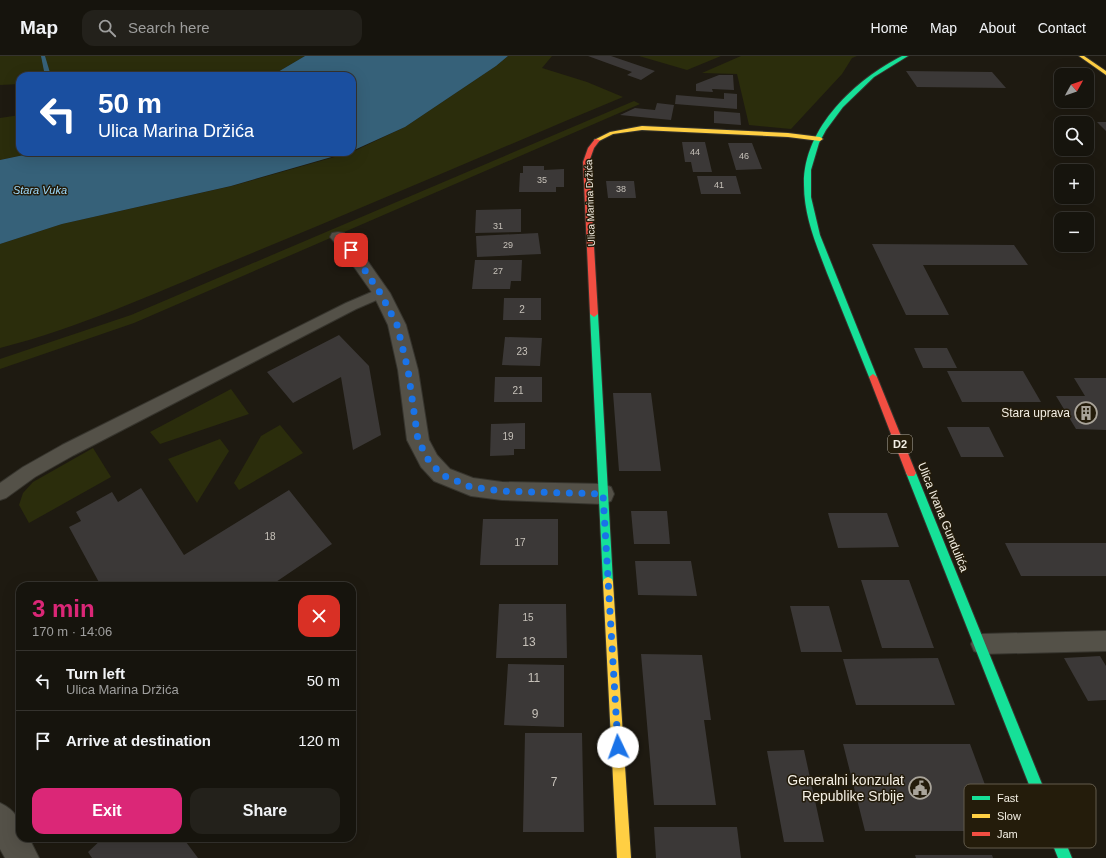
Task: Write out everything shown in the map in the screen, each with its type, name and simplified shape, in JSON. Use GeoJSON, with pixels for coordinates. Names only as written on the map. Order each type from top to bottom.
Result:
{"type":"FeatureCollection","features":[{"type":"Feature","properties":{"kind":"main road","name":"Ulica Ivana Gundulića"},"geometry":{"type":"LineString","coordinates":[[906,56],[868,79],[851,94],[830,121],[810,161],[808,183],[810,206],[817,236],[1036,784]]}},
{"type":"Feature","properties":{"kind":"main road"},"geometry":{"type":"LineString","coordinates":[[1081,56],[1106,73]]}},
{"type":"Feature","properties":{"kind":"main road","name":"Ulica Marina Držića"},"geometry":{"type":"LineString","coordinates":[[624,858],[586,162],[589,151],[595,141],[616,132],[642,128],[788,135],[820,139]]}},
{"type":"Feature","properties":{"kind":"main road","name":"Ulica Ivana Gundulića"},"geometry":{"type":"LineString","coordinates":[[1061,848],[1065,858]]}},
{"type":"Feature","properties":{"kind":"street"},"geometry":{"type":"LineString","coordinates":[[338,237],[351,250],[381,294],[397,325],[408,370],[418,440],[429,461],[442,475],[471,487],[502,491],[603,494]]}},
{"type":"Feature","properties":{"kind":"street"},"geometry":{"type":"LineString","coordinates":[[0,819],[23,858]]}},
{"type":"Feature","properties":{"kind":"lane"},"geometry":{"type":"LineString","coordinates":[[0,493],[29,472],[68,450],[351,306],[381,294]]}},
{"type":"Feature","properties":{"kind":"lane"},"geometry":{"type":"LineString","coordinates":[[981,644],[1106,640]]}},
{"type":"Feature","properties":{"kind":"green space"},"geometry":{"type":"Polygon","coordinates":[[[0,56],[305,56],[278,72],[16,72],[16,84],[0,85],[0,56]]]}},
{"type":"Feature","properties":{"kind":"green space"},"geometry":{"type":"Polygon","coordinates":[[[508,56],[552,56],[542,68],[587,82],[623,97],[143,298],[58,331],[0,348],[0,244],[62,224],[232,186],[338,156],[356,156],[356,150],[405,127],[496,66],[508,56]]]}},
{"type":"Feature","properties":{"kind":"green space"},"geometry":{"type":"Polygon","coordinates":[[[639,56],[721,56],[687,70],[639,56]]]}},
{"type":"Feature","properties":{"kind":"green space"},"geometry":{"type":"Polygon","coordinates":[[[741,56],[857,56],[852,58],[842,74],[791,129],[749,125],[737,74],[702,73],[741,56]]]}},
{"type":"Feature","properties":{"kind":"green space"},"geometry":{"type":"Polygon","coordinates":[[[634,101],[640,104],[134,323],[0,369],[0,359],[131,315],[634,101]]]}},
{"type":"Feature","properties":{"kind":"green space"},"geometry":{"type":"Polygon","coordinates":[[[16,116],[16,156],[19,156],[0,160],[0,118],[16,116]]]}},
{"type":"Feature","properties":{"kind":"green space"},"geometry":{"type":"Polygon","coordinates":[[[231,389],[249,414],[160,444],[150,432],[231,389]]]}},
{"type":"Feature","properties":{"kind":"green space"},"geometry":{"type":"Polygon","coordinates":[[[280,425],[303,453],[239,490],[234,483],[261,436],[280,425]]]}},
{"type":"Feature","properties":{"kind":"green space"},"geometry":{"type":"Polygon","coordinates":[[[220,439],[229,451],[197,503],[168,459],[220,439]]]}},
{"type":"Feature","properties":{"kind":"green space"},"geometry":{"type":"Polygon","coordinates":[[[93,448],[111,477],[29,523],[19,505],[23,493],[33,482],[93,448]]]}},
{"type":"Feature","properties":{"kind":"water"},"geometry":{"type":"Polygon","coordinates":[[[305,56],[508,56],[496,66],[405,127],[356,149],[356,72],[278,72],[305,56]]]}},
{"type":"Feature","properties":{"kind":"water","name":"Stara Vuka"},"geometry":{"type":"Polygon","coordinates":[[[19,156],[335,156],[231,186],[62,224],[0,244],[0,160],[19,156]]]}},
{"type":"Feature","properties":{"kind":"building"},"geometry":{"type":"Polygon","coordinates":[[[588,56],[611,56],[655,71],[641,80],[627,75],[632,72],[588,56]]]}},
{"type":"Feature","properties":{"kind":"building"},"geometry":{"type":"Polygon","coordinates":[[[906,71],[992,72],[1006,88],[917,87],[906,71]]]}},
{"type":"Feature","properties":{"kind":"building"},"geometry":{"type":"Polygon","coordinates":[[[719,75],[733,75],[734,90],[712,89],[713,92],[696,91],[696,84],[719,75]]]}},
{"type":"Feature","properties":{"kind":"building"},"geometry":{"type":"Polygon","coordinates":[[[724,93],[737,94],[737,109],[675,104],[676,95],[724,99],[724,93]]]}},
{"type":"Feature","properties":{"kind":"building"},"geometry":{"type":"Polygon","coordinates":[[[657,103],[674,105],[671,120],[620,115],[635,108],[655,110],[657,103]]]}},
{"type":"Feature","properties":{"kind":"building"},"geometry":{"type":"Polygon","coordinates":[[[714,111],[740,113],[741,125],[714,123],[714,111]]]}},
{"type":"Feature","properties":{"kind":"building"},"geometry":{"type":"Polygon","coordinates":[[[1097,122],[1106,122],[1106,131],[1097,122]]]}},
{"type":"Feature","properties":{"kind":"building"},"geometry":{"type":"Polygon","coordinates":[[[682,142],[705,142],[712,172],[693,172],[691,162],[685,162],[682,142]]]}},
{"type":"Feature","properties":{"kind":"building"},"geometry":{"type":"Polygon","coordinates":[[[728,143],[752,143],[762,169],[736,170],[728,143]]]}},
{"type":"Feature","properties":{"kind":"building"},"geometry":{"type":"Polygon","coordinates":[[[523,166],[544,166],[544,170],[564,169],[564,187],[556,187],[556,192],[519,192],[520,173],[523,173],[523,166]]]}},
{"type":"Feature","properties":{"kind":"building"},"geometry":{"type":"Polygon","coordinates":[[[697,176],[736,176],[741,194],[701,194],[697,176]]]}},
{"type":"Feature","properties":{"kind":"building"},"geometry":{"type":"Polygon","coordinates":[[[606,181],[634,181],[636,198],[608,198],[606,181]]]}},
{"type":"Feature","properties":{"kind":"building"},"geometry":{"type":"Polygon","coordinates":[[[521,209],[521,232],[475,233],[476,210],[521,209]]]}},
{"type":"Feature","properties":{"kind":"building"},"geometry":{"type":"Polygon","coordinates":[[[538,233],[541,254],[477,257],[476,236],[538,233]]]}},
{"type":"Feature","properties":{"kind":"building"},"geometry":{"type":"Polygon","coordinates":[[[872,244],[1014,245],[1028,265],[923,265],[949,315],[906,315],[872,244]]]}},
{"type":"Feature","properties":{"kind":"building"},"geometry":{"type":"Polygon","coordinates":[[[475,260],[522,260],[521,281],[511,281],[510,289],[472,289],[475,260]]]}},
{"type":"Feature","properties":{"kind":"building"},"geometry":{"type":"Polygon","coordinates":[[[504,298],[541,298],[541,320],[503,320],[504,298]]]}},
{"type":"Feature","properties":{"kind":"building"},"geometry":{"type":"Polygon","coordinates":[[[339,335],[369,366],[381,435],[353,450],[341,377],[293,403],[267,372],[339,335]]]}},
{"type":"Feature","properties":{"kind":"building"},"geometry":{"type":"Polygon","coordinates":[[[505,337],[542,338],[540,366],[502,365],[505,337]]]}},
{"type":"Feature","properties":{"kind":"building"},"geometry":{"type":"Polygon","coordinates":[[[914,348],[947,348],[957,368],[923,368],[914,348]]]}},
{"type":"Feature","properties":{"kind":"building"},"geometry":{"type":"Polygon","coordinates":[[[947,371],[1023,371],[1041,402],[962,402],[947,371]]]}},
{"type":"Feature","properties":{"kind":"building"},"geometry":{"type":"Polygon","coordinates":[[[495,377],[542,377],[542,402],[494,402],[495,377]]]}},
{"type":"Feature","properties":{"kind":"building","name":"Stara uprava"},"geometry":{"type":"Polygon","coordinates":[[[1074,378],[1106,378],[1106,430],[1076,429],[1056,396],[1085,396],[1074,378]]]}},
{"type":"Feature","properties":{"kind":"building"},"geometry":{"type":"Polygon","coordinates":[[[613,393],[651,393],[661,471],[619,471],[613,393]]]}},
{"type":"Feature","properties":{"kind":"building"},"geometry":{"type":"Polygon","coordinates":[[[525,423],[525,449],[514,449],[514,455],[490,456],[491,424],[525,423]]]}},
{"type":"Feature","properties":{"kind":"building"},"geometry":{"type":"Polygon","coordinates":[[[947,427],[989,427],[1004,457],[961,457],[947,427]]]}},
{"type":"Feature","properties":{"kind":"building"},"geometry":{"type":"Polygon","coordinates":[[[141,488],[184,555],[289,490],[332,544],[276,582],[99,582],[69,527],[81,521],[76,512],[112,492],[118,502],[141,488]]]}},
{"type":"Feature","properties":{"kind":"building"},"geometry":{"type":"Polygon","coordinates":[[[631,511],[667,511],[670,544],[634,544],[631,511]]]}},
{"type":"Feature","properties":{"kind":"building"},"geometry":{"type":"Polygon","coordinates":[[[828,513],[887,513],[899,547],[838,548],[828,513]]]}},
{"type":"Feature","properties":{"kind":"building"},"geometry":{"type":"Polygon","coordinates":[[[483,519],[558,519],[558,565],[480,565],[483,519]]]}},
{"type":"Feature","properties":{"kind":"building"},"geometry":{"type":"Polygon","coordinates":[[[1005,543],[1106,543],[1106,576],[1021,576],[1005,543]]]}},
{"type":"Feature","properties":{"kind":"building"},"geometry":{"type":"Polygon","coordinates":[[[635,561],[691,561],[697,596],[638,595],[635,561]]]}},
{"type":"Feature","properties":{"kind":"building"},"geometry":{"type":"Polygon","coordinates":[[[861,580],[909,580],[934,648],[882,648],[861,580]]]}},
{"type":"Feature","properties":{"kind":"building"},"geometry":{"type":"Polygon","coordinates":[[[499,604],[566,604],[567,658],[496,658],[499,604]]]}},
{"type":"Feature","properties":{"kind":"building"},"geometry":{"type":"Polygon","coordinates":[[[790,606],[829,606],[842,652],[801,652],[790,606]]]}},
{"type":"Feature","properties":{"kind":"building"},"geometry":{"type":"Polygon","coordinates":[[[641,654],[702,655],[711,720],[704,720],[716,805],[654,805],[641,654]]]}},
{"type":"Feature","properties":{"kind":"building"},"geometry":{"type":"Polygon","coordinates":[[[1100,656],[1106,666],[1106,700],[1088,701],[1064,658],[1100,656]]]}},
{"type":"Feature","properties":{"kind":"building"},"geometry":{"type":"Polygon","coordinates":[[[938,658],[955,705],[856,705],[843,659],[938,658]]]}},
{"type":"Feature","properties":{"kind":"building"},"geometry":{"type":"Polygon","coordinates":[[[508,664],[564,665],[564,727],[504,725],[508,664]]]}},
{"type":"Feature","properties":{"kind":"building"},"geometry":{"type":"Polygon","coordinates":[[[525,733],[582,733],[584,832],[523,832],[525,733]]]}},
{"type":"Feature","properties":{"kind":"building","name":"Generalni konzulat Republike Srbije"},"geometry":{"type":"Polygon","coordinates":[[[843,744],[970,744],[985,784],[964,784],[964,831],[865,831],[843,744]]]}},
{"type":"Feature","properties":{"kind":"building"},"geometry":{"type":"Polygon","coordinates":[[[804,750],[824,842],[784,842],[767,751],[804,750]]]}},
{"type":"Feature","properties":{"kind":"building"},"geometry":{"type":"Polygon","coordinates":[[[654,827],[737,827],[741,858],[656,858],[654,827]]]}},
{"type":"Feature","properties":{"kind":"building"},"geometry":{"type":"Polygon","coordinates":[[[99,842],[186,842],[198,858],[92,858],[88,852],[99,842]]]}},
{"type":"Feature","properties":{"kind":"building"},"geometry":{"type":"Polygon","coordinates":[[[915,855],[992,855],[993,858],[916,858],[915,855]]]}},
{"type":"Feature","properties":{"kind":"waterway"},"geometry":{"type":"LineString","coordinates":[[43,56],[47,72]]}},
{"type":"Feature","properties":{"kind":"traffic: fast"},"geometry":{"type":"LineString","coordinates":[[873,377],[841,299],[813,223],[808,197],[808,170],[816,143],[831,117],[841,105],[851,94],[872,76],[906,56]]}},
{"type":"Feature","properties":{"kind":"traffic: fast"},"geometry":{"type":"LineString","coordinates":[[594,314],[608,582]]}},
{"type":"Feature","properties":{"kind":"traffic: fast"},"geometry":{"type":"LineString","coordinates":[[911,473],[1035,784]]}},
{"type":"Feature","properties":{"kind":"traffic: fast"},"geometry":{"type":"LineString","coordinates":[[1061,848],[1065,858]]}},
{"type":"Feature","properties":{"kind":"traffic: slow"},"geometry":{"type":"LineString","coordinates":[[1081,56],[1106,73]]}},
{"type":"Feature","properties":{"kind":"traffic: slow"},"geometry":{"type":"LineString","coordinates":[[597,140],[612,133],[642,128],[788,135],[820,139]]}},
{"type":"Feature","properties":{"kind":"traffic: slow"},"geometry":{"type":"LineString","coordinates":[[608,582],[624,858]]}},
{"type":"Feature","properties":{"kind":"traffic: jam"},"geometry":{"type":"LineString","coordinates":[[594,314],[586,162],[591,148],[597,140]]}},
{"type":"Feature","properties":{"kind":"traffic: jam"},"geometry":{"type":"LineString","coordinates":[[873,377],[911,473]]}},
{"type":"Feature","properties":{"kind":"place","name":"Stara uprava"},"geometry":{"type":"Point","coordinates":[1086,413]}},
{"type":"Feature","properties":{"kind":"place","name":"Generalni konzulat Republike Srbije"},"geometry":{"type":"Point","coordinates":[920,788]}},
{"type":"Feature","properties":{"kind":"route"},"geometry":{"type":"LineString","coordinates":[[351,250],[381,294],[397,325],[408,370],[418,440],[429,461],[442,475],[471,487],[502,491],[603,494],[618,747]]}}]}
